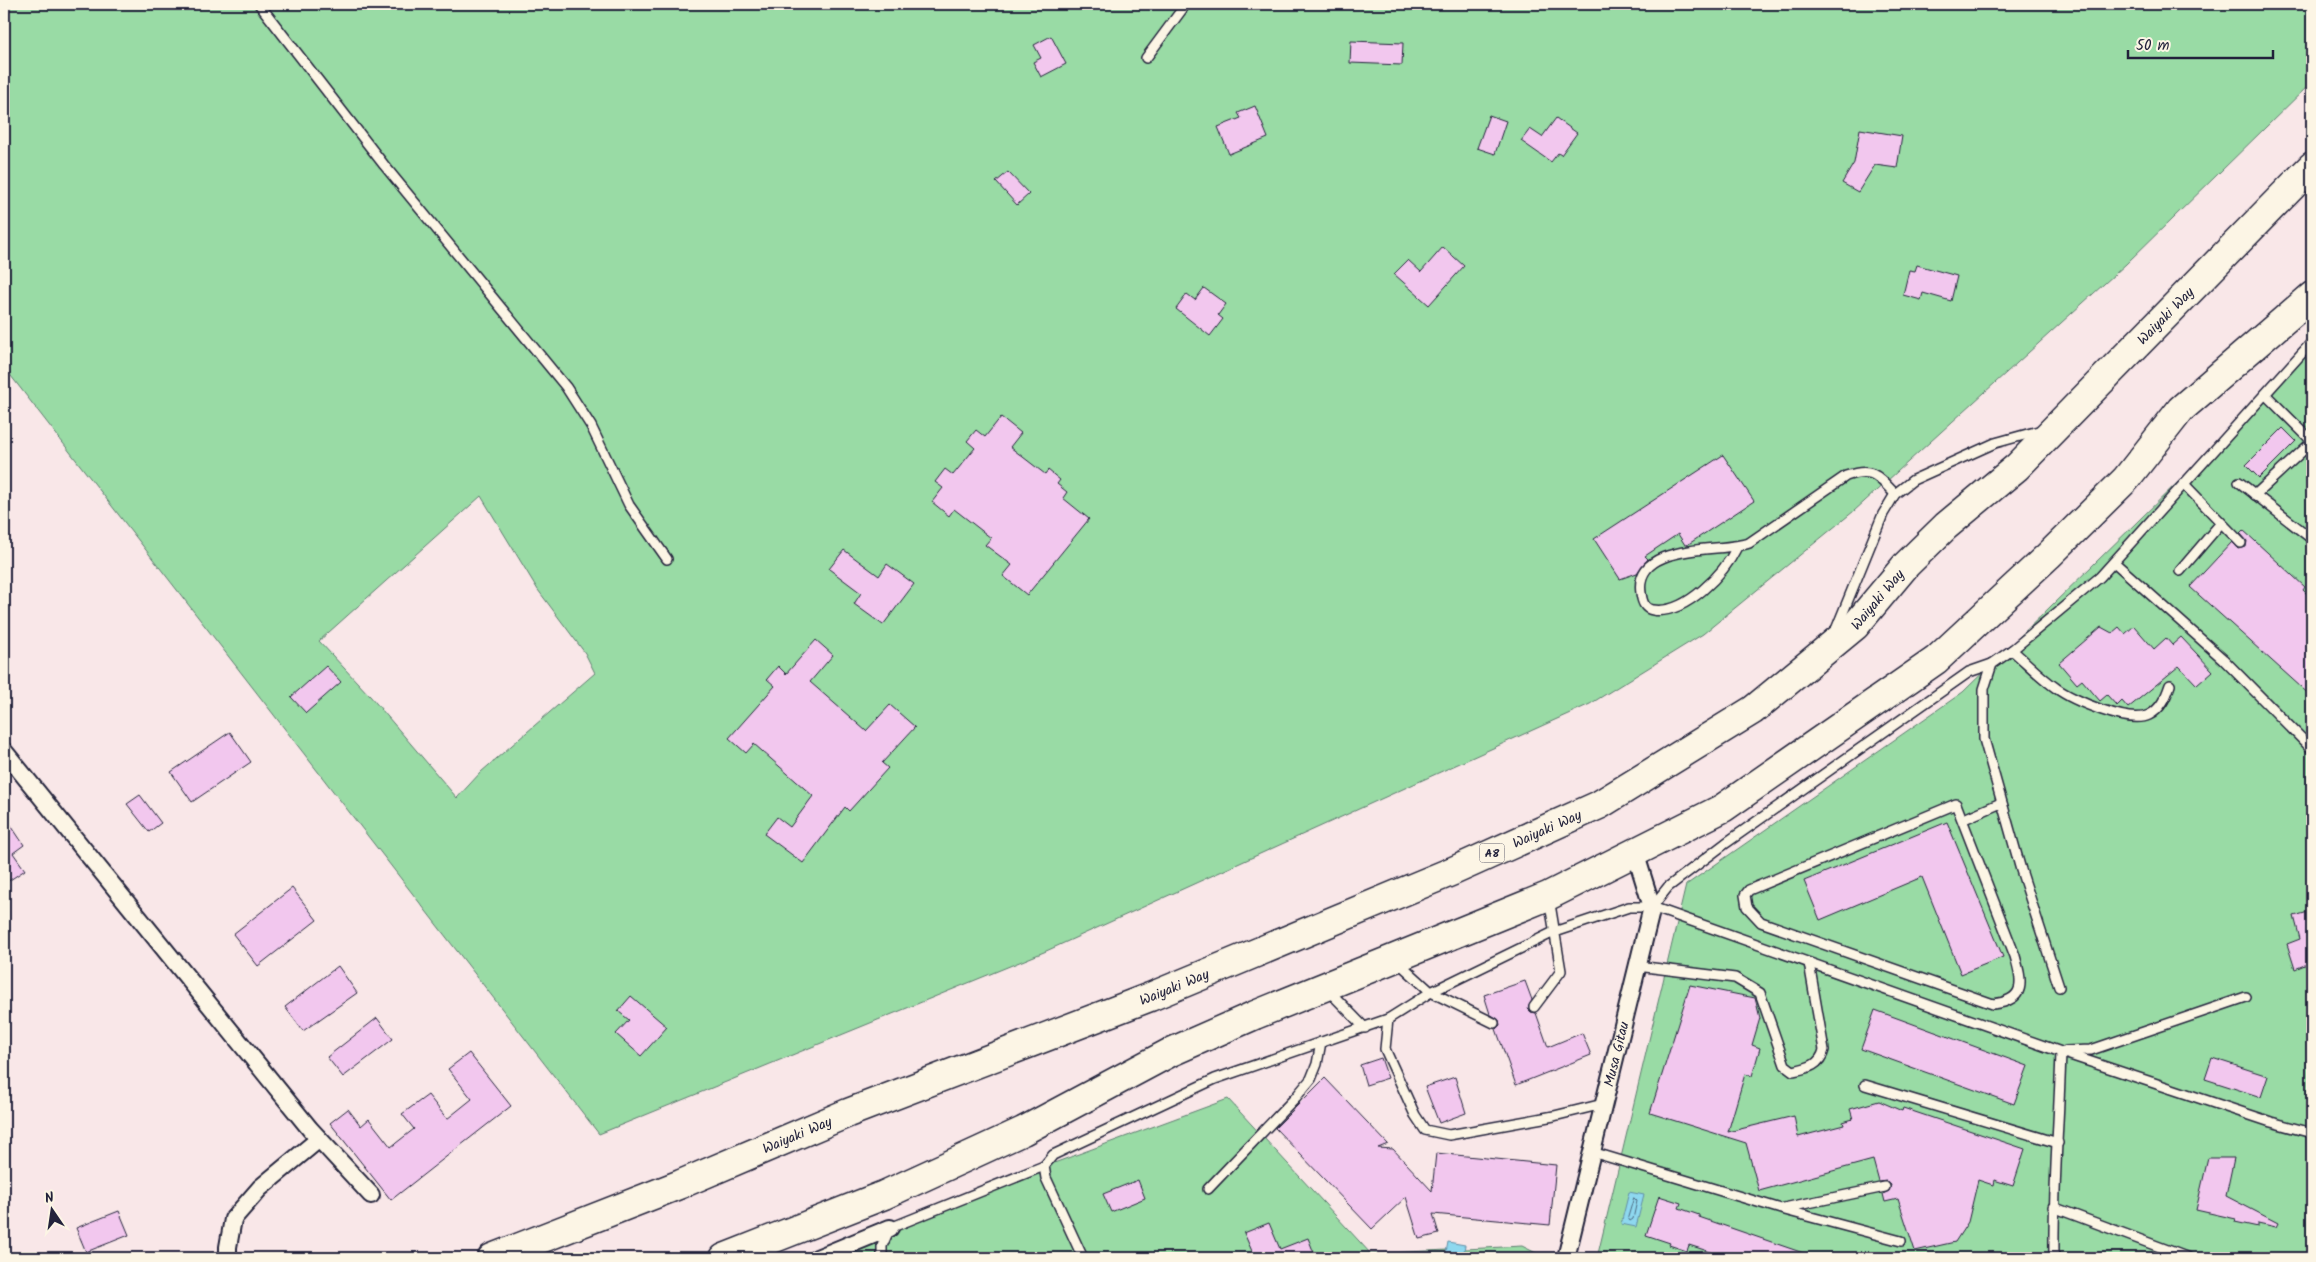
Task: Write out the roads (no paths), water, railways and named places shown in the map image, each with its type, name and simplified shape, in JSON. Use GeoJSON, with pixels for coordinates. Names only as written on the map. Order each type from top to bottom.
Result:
{"type":"FeatureCollection","features":[{"type":"Feature","properties":{"kind":"highway","name":"Waiyaki Way"},"geometry":{"type":"LineString","coordinates":[[492,1258],[682,1184],[848,1113],[1169,989],[1453,871],[1599,805],[1753,710],[1855,626],[1906,565],[2017,467],[2312,166]]}},
{"type":"Feature","properties":{"kind":"highway"},"geometry":{"type":"LineString","coordinates":[[724,1258],[884,1195],[1023,1131],[1171,1052],[1324,987],[1548,896],[1723,808],[1936,660],[2049,555],[2126,478],[2181,409],[2312,296]]}},
{"type":"Feature","properties":{"kind":"street"},"geometry":{"type":"LineString","coordinates":[[4,751],[318,1139],[371,1195]]}},
{"type":"Feature","properties":{"kind":"street"},"geometry":{"type":"LineString","coordinates":[[1634,852],[1652,908]]}},
{"type":"Feature","properties":{"kind":"street","name":"Musa Gitau"},"geometry":{"type":"LineString","coordinates":[[1566,1258],[1652,908]]}},
{"type":"Feature","properties":{"kind":"street"},"geometry":{"type":"LineString","coordinates":[[228,1258],[233,1219],[260,1188],[318,1139]]}},
{"type":"Feature","properties":{"kind":"street"},"geometry":{"type":"LineString","coordinates":[[817,1258],[890,1228]]}},
{"type":"Feature","properties":{"kind":"lane"},"geometry":{"type":"LineString","coordinates":[[259,4],[384,165],[566,387],[591,426],[629,505],[667,559]]}},
{"type":"Feature","properties":{"kind":"lane"},"geometry":{"type":"LineString","coordinates":[[1146,58],[1186,4]]}},
{"type":"Feature","properties":{"kind":"lane"},"geometry":{"type":"LineString","coordinates":[[1652,908],[1668,887],[1726,843],[1969,672],[1992,664],[2012,650],[2100,577],[2312,342]]}},
{"type":"Feature","properties":{"kind":"lane"},"geometry":{"type":"LineString","coordinates":[[2255,495],[2312,441],[2266,395]]}},
{"type":"Feature","properties":{"kind":"lane"},"geometry":{"type":"LineString","coordinates":[[1831,646],[1849,593],[1883,514],[1895,494],[1913,480],[1960,457],[1995,443],[2057,426]]}},
{"type":"Feature","properties":{"kind":"lane"},"geometry":{"type":"LineString","coordinates":[[1737,547],[1731,559],[1693,598],[1665,611],[1650,610],[1644,605],[1641,595],[1641,578],[1650,565],[1673,554],[1696,548],[1737,547],[1750,543],[1846,476],[1861,471],[1870,472],[1895,494]]}},
{"type":"Feature","properties":{"kind":"lane"},"geometry":{"type":"LineString","coordinates":[[2239,482],[2312,538]]}},
{"type":"Feature","properties":{"kind":"lane"},"geometry":{"type":"LineString","coordinates":[[2185,485],[2241,542]]}},
{"type":"Feature","properties":{"kind":"lane"},"geometry":{"type":"LineString","coordinates":[[2180,570],[2221,523]]}},
{"type":"Feature","properties":{"kind":"lane"},"geometry":{"type":"LineString","coordinates":[[2114,562],[2223,659],[2312,748]]}},
{"type":"Feature","properties":{"kind":"lane"},"geometry":{"type":"LineString","coordinates":[[2012,650],[2056,689],[2097,709],[2125,718],[2148,716],[2165,700],[2170,685]]}},
{"type":"Feature","properties":{"kind":"lane"},"geometry":{"type":"LineString","coordinates":[[1992,664],[1984,689],[1984,731],[2001,803],[2059,987]]}},
{"type":"Feature","properties":{"kind":"lane"},"geometry":{"type":"LineString","coordinates":[[1964,819],[2001,803]]}},
{"type":"Feature","properties":{"kind":"lane"},"geometry":{"type":"LineString","coordinates":[[1956,804],[1964,819],[2015,956],[2022,982],[2016,996],[2007,1002],[1993,1004],[1761,922],[1747,907],[1745,895],[1749,890],[1956,804]]}},
{"type":"Feature","properties":{"kind":"lane"},"geometry":{"type":"LineString","coordinates":[[1534,1007],[1561,971],[1548,896]]}},
{"type":"Feature","properties":{"kind":"lane"},"geometry":{"type":"LineString","coordinates":[[882,1258],[882,1246],[890,1228],[1044,1166],[1053,1155],[1215,1079],[1388,1019],[1431,992],[1554,932],[1628,907],[1652,908],[2061,1052],[2271,1122],[2312,1133]]}},
{"type":"Feature","properties":{"kind":"lane"},"geometry":{"type":"LineString","coordinates":[[1395,959],[1431,992],[1494,1024]]}},
{"type":"Feature","properties":{"kind":"lane"},"geometry":{"type":"LineString","coordinates":[[1637,966],[1735,978],[1760,993],[1786,1065],[1793,1071],[1815,1065],[1822,1058],[1824,1050],[1809,963]]}},
{"type":"Feature","properties":{"kind":"lane"},"geometry":{"type":"LineString","coordinates":[[1324,987],[1365,1028]]}},
{"type":"Feature","properties":{"kind":"lane"},"geometry":{"type":"LineString","coordinates":[[2061,1052],[2092,1050],[2246,998]]}},
{"type":"Feature","properties":{"kind":"lane"},"geometry":{"type":"LineString","coordinates":[[1388,1019],[1385,1049],[1415,1114],[1425,1130],[1449,1135],[1554,1116],[1604,1104]]}},
{"type":"Feature","properties":{"kind":"lane"},"geometry":{"type":"LineString","coordinates":[[1208,1189],[1296,1097],[1311,1078],[1317,1064],[1321,1042]]}},
{"type":"Feature","properties":{"kind":"lane"},"geometry":{"type":"LineString","coordinates":[[2054,1258],[2053,1207],[2058,1143],[2061,1052]]}},
{"type":"Feature","properties":{"kind":"lane"},"geometry":{"type":"LineString","coordinates":[[1866,1085],[2058,1143]]}},
{"type":"Feature","properties":{"kind":"lane"},"geometry":{"type":"LineString","coordinates":[[1592,1152],[1781,1209],[1901,1241]]}},
{"type":"Feature","properties":{"kind":"lane"},"geometry":{"type":"LineString","coordinates":[[1044,1166],[1046,1178],[1083,1258]]}},
{"type":"Feature","properties":{"kind":"lane"},"geometry":{"type":"LineString","coordinates":[[1781,1209],[1885,1187]]}},
{"type":"Feature","properties":{"kind":"lane"},"geometry":{"type":"LineString","coordinates":[[2053,1207],[2189,1258]]}},
{"type":"Feature","properties":{"kind":"water"},"geometry":{"type":"Polygon","coordinates":[[[1629,1192],[1644,1195],[1636,1227],[1621,1224],[1629,1192]]]}},
{"type":"Feature","properties":{"kind":"water"},"geometry":{"type":"Polygon","coordinates":[[[1448,1242],[1465,1245],[1463,1258],[1445,1258],[1448,1242]]]}}]}
